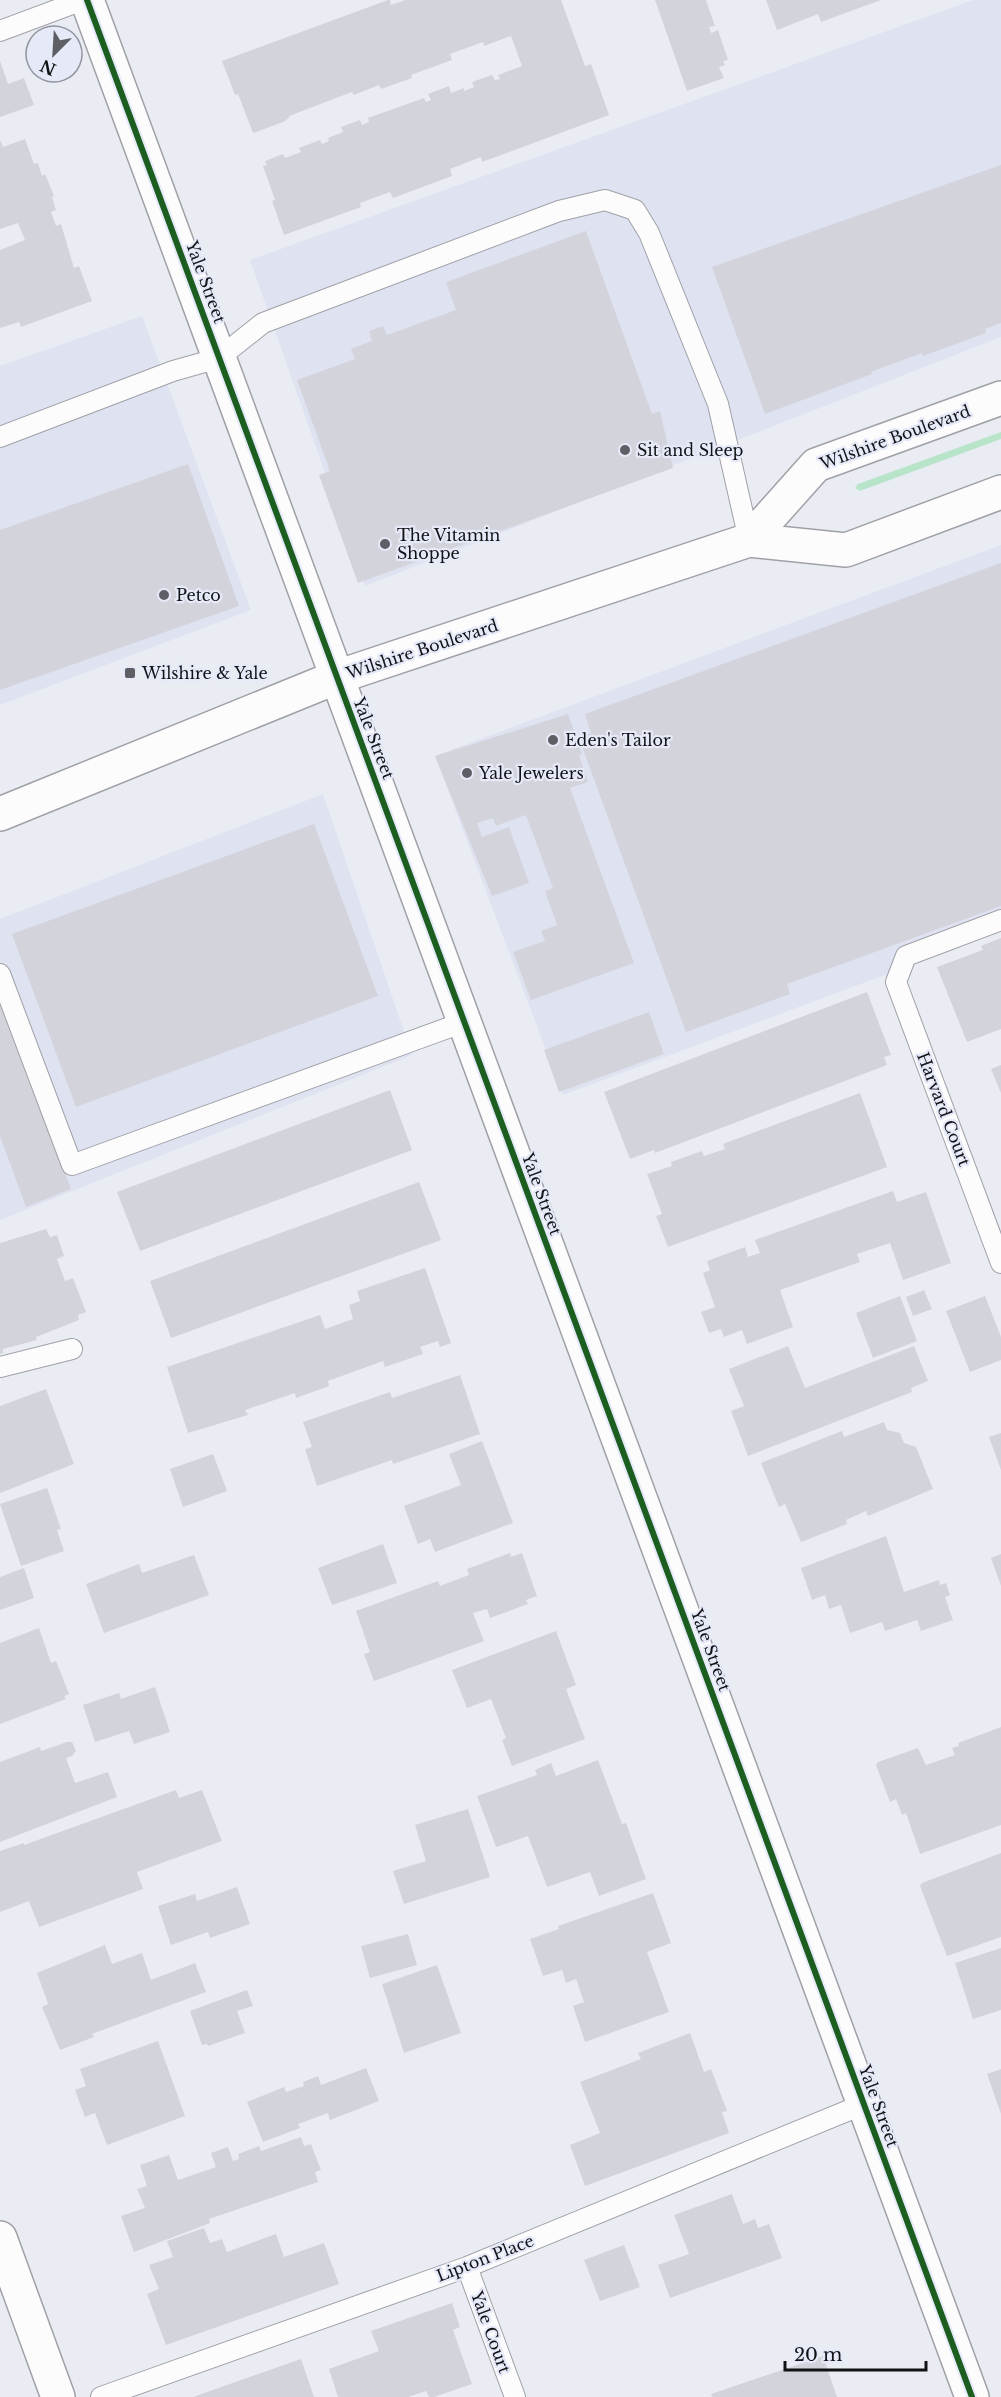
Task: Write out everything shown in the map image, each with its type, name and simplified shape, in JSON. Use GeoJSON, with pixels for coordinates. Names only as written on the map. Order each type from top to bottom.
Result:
{"type":"FeatureCollection","features":[{"type":"Feature","properties":{"kind":"street","name":"Yale Street"},"geometry":{"type":"LineString","coordinates":[[85,0],[972,2397]]}},
{"type":"Feature","properties":{"kind":"street","name":"Wilshire Boulevard"},"geometry":{"type":"LineString","coordinates":[[749,540],[816,465],[1001,398]]}},
{"type":"Feature","properties":{"kind":"street","name":"Wilshire Boulevard"},"geometry":{"type":"LineString","coordinates":[[0,814],[337,677],[749,540],[846,550],[1001,492]]}},
{"type":"Feature","properties":{"kind":"street"},"geometry":{"type":"LineString","coordinates":[[0,2238],[58,2397]]}},
{"type":"Feature","properties":{"kind":"lane"},"geometry":{"type":"LineString","coordinates":[[0,30],[85,0]]}},
{"type":"Feature","properties":{"kind":"lane"},"geometry":{"type":"LineString","coordinates":[[0,437],[173,371],[219,358],[263,323],[560,211],[605,200],[635,210],[649,233],[718,405],[749,540]]}},
{"type":"Feature","properties":{"kind":"lane","name":"Harvard Court"},"geometry":{"type":"LineString","coordinates":[[1001,920],[906,956],[896,982],[1001,1263]]}},
{"type":"Feature","properties":{"kind":"lane"},"geometry":{"type":"LineString","coordinates":[[0,974],[72,1165],[464,1022]]}},
{"type":"Feature","properties":{"kind":"lane"},"geometry":{"type":"LineString","coordinates":[[0,1367],[72,1349]]}},
{"type":"Feature","properties":{"kind":"lane","name":"Lipton Place"},"geometry":{"type":"LineString","coordinates":[[101,2397],[467,2266],[864,2104]]}},
{"type":"Feature","properties":{"kind":"lane","name":"Yale Court"},"geometry":{"type":"LineString","coordinates":[[467,2266],[515,2397]]}},
{"type":"Feature","properties":{"kind":"shaded area"},"geometry":{"type":"Polygon","coordinates":[[[973,0],[1001,0],[1001,337],[365,586],[250,260],[973,0]]]}},
{"type":"Feature","properties":{"kind":"shaded area"},"geometry":{"type":"Polygon","coordinates":[[[142,316],[251,610],[0,705],[0,366],[142,316]]]}},
{"type":"Feature","properties":{"kind":"shaded area"},"geometry":{"type":"Polygon","coordinates":[[[1001,545],[1001,920],[906,956],[909,966],[563,1095],[435,756],[1001,545]]]}},
{"type":"Feature","properties":{"kind":"shaded area"},"geometry":{"type":"Polygon","coordinates":[[[323,794],[412,1055],[0,1220],[0,919],[323,794]]]}},
{"type":"Feature","properties":{"kind":"green space"},"geometry":{"type":"Polygon","coordinates":[[[1001,432],[1001,439],[860,491],[855,488],[858,484],[1001,432]]]}},
{"type":"Feature","properties":{"kind":"building"},"geometry":{"type":"Polygon","coordinates":[[[388,0],[391,5],[405,0],[561,0],[585,66],[591,64],[609,115],[482,162],[481,157],[450,169],[452,176],[393,198],[390,192],[360,203],[361,207],[284,235],[263,166],[267,165],[265,161],[283,154],[285,158],[301,152],[299,148],[320,140],[322,144],[329,141],[328,138],[343,132],[341,127],[360,120],[362,125],[369,122],[368,118],[424,98],[426,102],[431,100],[428,94],[449,86],[451,93],[464,88],[464,91],[474,87],[472,82],[492,75],[495,80],[500,79],[498,75],[522,66],[511,36],[484,46],[483,42],[450,54],[452,60],[411,75],[412,78],[381,89],[379,85],[354,95],[352,92],[289,116],[283,122],[253,133],[222,61],[388,0]]]}},
{"type":"Feature","properties":{"kind":"building"},"geometry":{"type":"Polygon","coordinates":[[[655,0],[706,0],[715,26],[709,27],[711,33],[718,30],[728,60],[723,61],[725,65],[719,67],[724,78],[687,91],[655,0]]]}},
{"type":"Feature","properties":{"kind":"building"},"geometry":{"type":"Polygon","coordinates":[[[766,0],[881,0],[821,22],[818,14],[777,30],[766,0]]]}},
{"type":"Feature","properties":{"kind":"building"},"geometry":{"type":"Polygon","coordinates":[[[0,61],[8,84],[24,78],[24,84],[26,84],[34,105],[0,117],[0,61]]]}},
{"type":"Feature","properties":{"kind":"building"},"geometry":{"type":"Polygon","coordinates":[[[25,139],[34,164],[38,163],[42,176],[45,174],[54,196],[52,197],[56,210],[51,212],[56,226],[61,224],[74,268],[79,266],[92,301],[21,327],[19,322],[0,328],[0,250],[25,240],[18,223],[0,229],[0,140],[3,147],[25,139]]]}},
{"type":"Feature","properties":{"kind":"building"},"geometry":{"type":"Polygon","coordinates":[[[1001,165],[1001,323],[985,329],[986,333],[923,356],[922,353],[765,414],[712,267],[1001,165]]]}},
{"type":"Feature","properties":{"kind":"building"},"geometry":{"type":"Polygon","coordinates":[[[586,231],[652,414],[660,411],[673,468],[358,583],[319,475],[330,471],[297,380],[355,359],[351,349],[372,341],[369,331],[383,326],[387,335],[456,310],[446,282],[586,231]]]}},
{"type":"Feature","properties":{"kind":"building"},"geometry":{"type":"Polygon","coordinates":[[[188,464],[239,606],[0,690],[0,530],[188,464]]]}},
{"type":"Feature","properties":{"kind":"building"},"geometry":{"type":"Polygon","coordinates":[[[1001,563],[1001,906],[787,984],[790,994],[686,1032],[579,738],[591,733],[585,714],[1001,563]]]}},
{"type":"Feature","properties":{"kind":"building"},"geometry":{"type":"Polygon","coordinates":[[[568,714],[582,754],[579,755],[588,782],[570,788],[634,963],[531,1000],[513,952],[545,941],[541,931],[557,925],[545,891],[553,888],[526,815],[496,826],[493,818],[477,823],[482,837],[509,827],[529,883],[492,896],[435,756],[568,714]]]}},
{"type":"Feature","properties":{"kind":"building"},"geometry":{"type":"Polygon","coordinates":[[[314,824],[378,996],[76,1107],[12,934],[314,824]]]}},
{"type":"Feature","properties":{"kind":"building"},"geometry":{"type":"Polygon","coordinates":[[[1001,938],[1001,1029],[967,1042],[937,967],[983,950],[981,946],[1001,938]]]}},
{"type":"Feature","properties":{"kind":"building"},"geometry":{"type":"Polygon","coordinates":[[[867,992],[891,1055],[884,1057],[887,1065],[655,1153],[654,1150],[630,1159],[604,1092],[867,992]]]}},
{"type":"Feature","properties":{"kind":"building"},"geometry":{"type":"Polygon","coordinates":[[[0,1002],[71,1189],[26,1207],[0,1136],[0,1002]]]}},
{"type":"Feature","properties":{"kind":"building"},"geometry":{"type":"Polygon","coordinates":[[[649,1012],[664,1054],[559,1092],[544,1050],[649,1012]]]}},
{"type":"Feature","properties":{"kind":"building"},"geometry":{"type":"Polygon","coordinates":[[[1001,1065],[1001,1093],[991,1069],[1001,1065]]]}},
{"type":"Feature","properties":{"kind":"building"},"geometry":{"type":"Polygon","coordinates":[[[390,1090],[412,1150],[140,1251],[117,1192],[390,1090]]]}},
{"type":"Feature","properties":{"kind":"building"},"geometry":{"type":"Polygon","coordinates":[[[860,1093],[887,1167],[668,1247],[656,1216],[662,1214],[647,1174],[672,1166],[671,1162],[702,1151],[704,1156],[725,1149],[723,1144],[860,1093]]]}},
{"type":"Feature","properties":{"kind":"building"},"geometry":{"type":"Polygon","coordinates":[[[419,1182],[441,1240],[171,1338],[150,1281],[419,1182]]]}},
{"type":"Feature","properties":{"kind":"building"},"geometry":{"type":"Polygon","coordinates":[[[893,1191],[897,1202],[926,1192],[951,1263],[903,1280],[890,1243],[857,1254],[860,1262],[780,1290],[793,1327],[747,1344],[742,1330],[724,1337],[721,1329],[709,1333],[701,1312],[715,1307],[703,1273],[710,1270],[707,1261],[745,1247],[748,1257],[760,1253],[755,1240],[893,1191]]]}},
{"type":"Feature","properties":{"kind":"building"},"geometry":{"type":"Polygon","coordinates":[[[46,1229],[50,1237],[57,1235],[64,1256],[57,1259],[65,1281],[73,1278],[86,1312],[78,1315],[79,1320],[36,1337],[37,1340],[3,1349],[3,1353],[0,1354],[0,1243],[46,1229]]]}},
{"type":"Feature","properties":{"kind":"building"},"geometry":{"type":"Polygon","coordinates":[[[425,1268],[451,1343],[440,1347],[438,1341],[420,1347],[423,1354],[385,1367],[383,1361],[328,1381],[329,1386],[296,1398],[295,1393],[245,1410],[248,1415],[188,1433],[167,1367],[320,1315],[325,1329],[353,1319],[349,1305],[360,1301],[357,1291],[425,1268]]]}},
{"type":"Feature","properties":{"kind":"building"},"geometry":{"type":"Polygon","coordinates":[[[924,1290],[932,1309],[913,1316],[906,1297],[924,1290]]]}},
{"type":"Feature","properties":{"kind":"building"},"geometry":{"type":"Polygon","coordinates":[[[900,1296],[917,1341],[873,1358],[856,1313],[900,1296]]]}},
{"type":"Feature","properties":{"kind":"building"},"geometry":{"type":"Polygon","coordinates":[[[985,1296],[1001,1337],[1001,1360],[970,1372],[946,1311],[985,1296]]]}},
{"type":"Feature","properties":{"kind":"building"},"geometry":{"type":"Polygon","coordinates":[[[788,1346],[805,1388],[914,1346],[928,1381],[911,1388],[912,1392],[748,1456],[731,1411],[744,1406],[729,1369],[788,1346]]]}},
{"type":"Feature","properties":{"kind":"building"},"geometry":{"type":"Polygon","coordinates":[[[460,1375],[480,1434],[393,1464],[392,1460],[317,1486],[305,1449],[312,1447],[303,1422],[390,1392],[392,1398],[460,1375]]]}},
{"type":"Feature","properties":{"kind":"building"},"geometry":{"type":"Polygon","coordinates":[[[46,1389],[74,1464],[0,1493],[0,1406],[46,1389]]]}},
{"type":"Feature","properties":{"kind":"building"},"geometry":{"type":"Polygon","coordinates":[[[884,1422],[887,1430],[900,1433],[904,1443],[916,1447],[933,1489],[868,1516],[866,1511],[846,1520],[847,1524],[801,1542],[785,1504],[779,1507],[761,1463],[842,1431],[844,1437],[884,1422]]]}},
{"type":"Feature","properties":{"kind":"building"},"geometry":{"type":"Polygon","coordinates":[[[1001,1433],[1001,1470],[989,1437],[1001,1433]]]}},
{"type":"Feature","properties":{"kind":"building"},"geometry":{"type":"Polygon","coordinates":[[[482,1441],[513,1523],[435,1552],[430,1539],[418,1544],[404,1506],[461,1485],[449,1454],[482,1441]]]}},
{"type":"Feature","properties":{"kind":"building"},"geometry":{"type":"Polygon","coordinates":[[[213,1454],[227,1491],[183,1507],[170,1469],[213,1454]]]}},
{"type":"Feature","properties":{"kind":"building"},"geometry":{"type":"Polygon","coordinates":[[[47,1488],[61,1529],[57,1530],[64,1551],[21,1566],[0,1504],[47,1488]]]}},
{"type":"Feature","properties":{"kind":"building"},"geometry":{"type":"Polygon","coordinates":[[[886,1536],[904,1592],[939,1580],[940,1585],[946,1583],[950,1595],[945,1597],[953,1620],[921,1631],[917,1620],[885,1631],[882,1622],[850,1633],[841,1605],[829,1609],[825,1595],[812,1600],[801,1568],[886,1536]]]}},
{"type":"Feature","properties":{"kind":"building"},"geometry":{"type":"Polygon","coordinates":[[[383,1544],[397,1583],[332,1605],[318,1568],[383,1544]]]}},
{"type":"Feature","properties":{"kind":"building"},"geometry":{"type":"Polygon","coordinates":[[[510,1553],[511,1557],[522,1553],[537,1596],[526,1600],[528,1604],[490,1618],[487,1609],[473,1613],[484,1641],[374,1681],[364,1654],[370,1652],[356,1611],[438,1581],[440,1586],[469,1575],[467,1569],[510,1553]]]}},
{"type":"Feature","properties":{"kind":"building"},"geometry":{"type":"Polygon","coordinates":[[[1001,1554],[1001,1586],[991,1558],[1001,1554]]]}},
{"type":"Feature","properties":{"kind":"building"},"geometry":{"type":"Polygon","coordinates":[[[194,1555],[209,1595],[104,1633],[86,1584],[139,1564],[142,1573],[194,1555]]]}},
{"type":"Feature","properties":{"kind":"building"},"geometry":{"type":"Polygon","coordinates":[[[24,1568],[34,1598],[0,1610],[0,1577],[24,1568]]]}},
{"type":"Feature","properties":{"kind":"building"},"geometry":{"type":"Polygon","coordinates":[[[39,1628],[51,1663],[56,1661],[69,1694],[64,1696],[66,1699],[0,1724],[0,1643],[39,1628]]]}},
{"type":"Feature","properties":{"kind":"building"},"geometry":{"type":"Polygon","coordinates":[[[556,1631],[576,1685],[566,1689],[585,1739],[512,1766],[502,1740],[506,1738],[491,1699],[467,1708],[452,1670],[556,1631]]]}},
{"type":"Feature","properties":{"kind":"building"},"geometry":{"type":"Polygon","coordinates":[[[155,1687],[170,1732],[134,1744],[129,1731],[95,1742],[83,1705],[119,1693],[121,1699],[155,1687]]]}},
{"type":"Feature","properties":{"kind":"building"},"geometry":{"type":"Polygon","coordinates":[[[1001,1727],[1001,1825],[920,1854],[906,1813],[902,1815],[896,1799],[890,1802],[876,1765],[878,1762],[918,1748],[926,1765],[955,1755],[952,1748],[959,1746],[958,1743],[1001,1727]]]}},
{"type":"Feature","properties":{"kind":"building"},"geometry":{"type":"Polygon","coordinates":[[[72,1742],[76,1751],[72,1756],[66,1758],[75,1783],[108,1772],[117,1797],[0,1842],[0,1762],[40,1747],[41,1751],[72,1742]]]}},
{"type":"Feature","properties":{"kind":"building"},"geometry":{"type":"Polygon","coordinates":[[[598,1760],[622,1824],[626,1823],[646,1879],[599,1896],[590,1872],[547,1887],[528,1836],[496,1847],[477,1796],[537,1775],[535,1770],[551,1763],[556,1776],[598,1760]]]}},
{"type":"Feature","properties":{"kind":"building"},"geometry":{"type":"Polygon","coordinates":[[[176,1790],[179,1798],[202,1790],[222,1841],[137,1872],[143,1889],[39,1927],[29,1901],[0,1912],[0,1851],[24,1843],[24,1845],[176,1790]]]}},
{"type":"Feature","properties":{"kind":"building"},"geometry":{"type":"Polygon","coordinates":[[[468,1809],[490,1877],[404,1904],[393,1871],[426,1861],[415,1825],[468,1809]]]}},
{"type":"Feature","properties":{"kind":"building"},"geometry":{"type":"Polygon","coordinates":[[[1001,1853],[1001,1937],[947,1956],[920,1886],[922,1883],[1001,1853]]]}},
{"type":"Feature","properties":{"kind":"building"},"geometry":{"type":"Polygon","coordinates":[[[237,1887],[250,1924],[210,1938],[208,1932],[171,1945],[158,1906],[195,1894],[197,1901],[237,1887]]]}},
{"type":"Feature","properties":{"kind":"building"},"geometry":{"type":"Polygon","coordinates":[[[653,1893],[671,1943],[647,1952],[669,2012],[585,2042],[573,2006],[584,2002],[576,1979],[566,1983],[562,1970],[543,1976],[530,1939],[559,1929],[558,1926],[653,1893]]]}},
{"type":"Feature","properties":{"kind":"building"},"geometry":{"type":"Polygon","coordinates":[[[408,1934],[417,1965],[370,1978],[361,1946],[408,1934]]]}},
{"type":"Feature","properties":{"kind":"building"},"geometry":{"type":"Polygon","coordinates":[[[105,1945],[112,1964],[142,1953],[151,1980],[195,1963],[206,1992],[92,2034],[94,2037],[60,2050],[42,2007],[48,2004],[37,1973],[105,1945]]]}},
{"type":"Feature","properties":{"kind":"building"},"geometry":{"type":"Polygon","coordinates":[[[1001,1948],[1001,2010],[973,2019],[955,1963],[1001,1948]]]}},
{"type":"Feature","properties":{"kind":"building"},"geometry":{"type":"Polygon","coordinates":[[[437,1965],[461,2033],[404,2053],[382,1984],[437,1965]]]}},
{"type":"Feature","properties":{"kind":"building"},"geometry":{"type":"Polygon","coordinates":[[[247,1990],[253,2006],[237,2011],[245,2033],[208,2046],[207,2044],[202,2045],[190,2011],[247,1990]]]}},
{"type":"Feature","properties":{"kind":"building"},"geometry":{"type":"Polygon","coordinates":[[[690,2033],[704,2072],[711,2069],[727,2111],[722,2112],[729,2133],[585,2186],[570,2145],[600,2133],[580,2082],[641,2059],[638,2053],[690,2033]]]}},
{"type":"Feature","properties":{"kind":"building"},"geometry":{"type":"Polygon","coordinates":[[[158,2041],[185,2116],[107,2145],[95,2113],[85,2117],[75,2090],[86,2086],[80,2069],[158,2041]]]}},
{"type":"Feature","properties":{"kind":"building"},"geometry":{"type":"Polygon","coordinates":[[[366,2068],[379,2101],[330,2120],[328,2113],[298,2124],[300,2128],[263,2142],[247,2102],[284,2087],[286,2092],[304,2086],[303,2082],[318,2076],[321,2085],[366,2068]]]}},
{"type":"Feature","properties":{"kind":"building"},"geometry":{"type":"Polygon","coordinates":[[[1001,2069],[1001,2114],[987,2074],[1001,2069]]]}},
{"type":"Feature","properties":{"kind":"building"},"geometry":{"type":"Polygon","coordinates":[[[301,2137],[304,2146],[311,2144],[321,2170],[315,2172],[318,2182],[209,2219],[210,2223],[134,2252],[121,2216],[145,2208],[137,2189],[147,2186],[140,2165],[169,2155],[178,2180],[216,2167],[211,2153],[228,2147],[233,2161],[239,2159],[238,2154],[259,2146],[261,2151],[301,2137]]]}},
{"type":"Feature","properties":{"kind":"building"},"geometry":{"type":"Polygon","coordinates":[[[732,2194],[743,2224],[755,2219],[758,2228],[769,2224],[782,2258],[670,2298],[658,2265],[689,2254],[674,2215],[732,2194]]]}},
{"type":"Feature","properties":{"kind":"building"},"geometry":{"type":"Polygon","coordinates":[[[204,2228],[210,2243],[222,2239],[227,2252],[276,2234],[284,2257],[324,2243],[339,2284],[166,2345],[147,2294],[159,2289],[149,2265],[173,2257],[167,2241],[204,2228]]]}},
{"type":"Feature","properties":{"kind":"building"},"geometry":{"type":"Polygon","coordinates":[[[624,2245],[640,2287],[600,2301],[584,2260],[624,2245]]]}},
{"type":"Feature","properties":{"kind":"building"},"geometry":{"type":"Polygon","coordinates":[[[452,2303],[460,2327],[453,2330],[472,2384],[434,2397],[429,2397],[426,2391],[408,2397],[338,2397],[329,2369],[379,2351],[371,2331],[452,2303]]]}},
{"type":"Feature","properties":{"kind":"building"},"geometry":{"type":"Polygon","coordinates":[[[823,2356],[837,2397],[712,2397],[711,2394],[823,2356]]]}},
{"type":"Feature","properties":{"kind":"building"},"geometry":{"type":"Polygon","coordinates":[[[301,2359],[314,2397],[193,2397],[301,2359]]]}},
{"type":"Feature","properties":{"kind":"cycle path"},"geometry":{"type":"LineString","coordinates":[[87,0],[972,2397]]}},
{"type":"Feature","properties":{"kind":"place","name":"Sit and Sleep"},"geometry":{"type":"Point","coordinates":[625,450]}},
{"type":"Feature","properties":{"kind":"place","name":"The Vitamin Shoppe"},"geometry":{"type":"Point","coordinates":[385,544]}},
{"type":"Feature","properties":{"kind":"place","name":"Petco"},"geometry":{"type":"Point","coordinates":[164,595]}},
{"type":"Feature","properties":{"kind":"place","name":"Wilshire & Yale"},"geometry":{"type":"Point","coordinates":[130,673]}},
{"type":"Feature","properties":{"kind":"place","name":"Eden's Tailor"},"geometry":{"type":"Point","coordinates":[553,740]}},
{"type":"Feature","properties":{"kind":"place","name":"Yale Jewelers"},"geometry":{"type":"Point","coordinates":[467,773]}}]}
